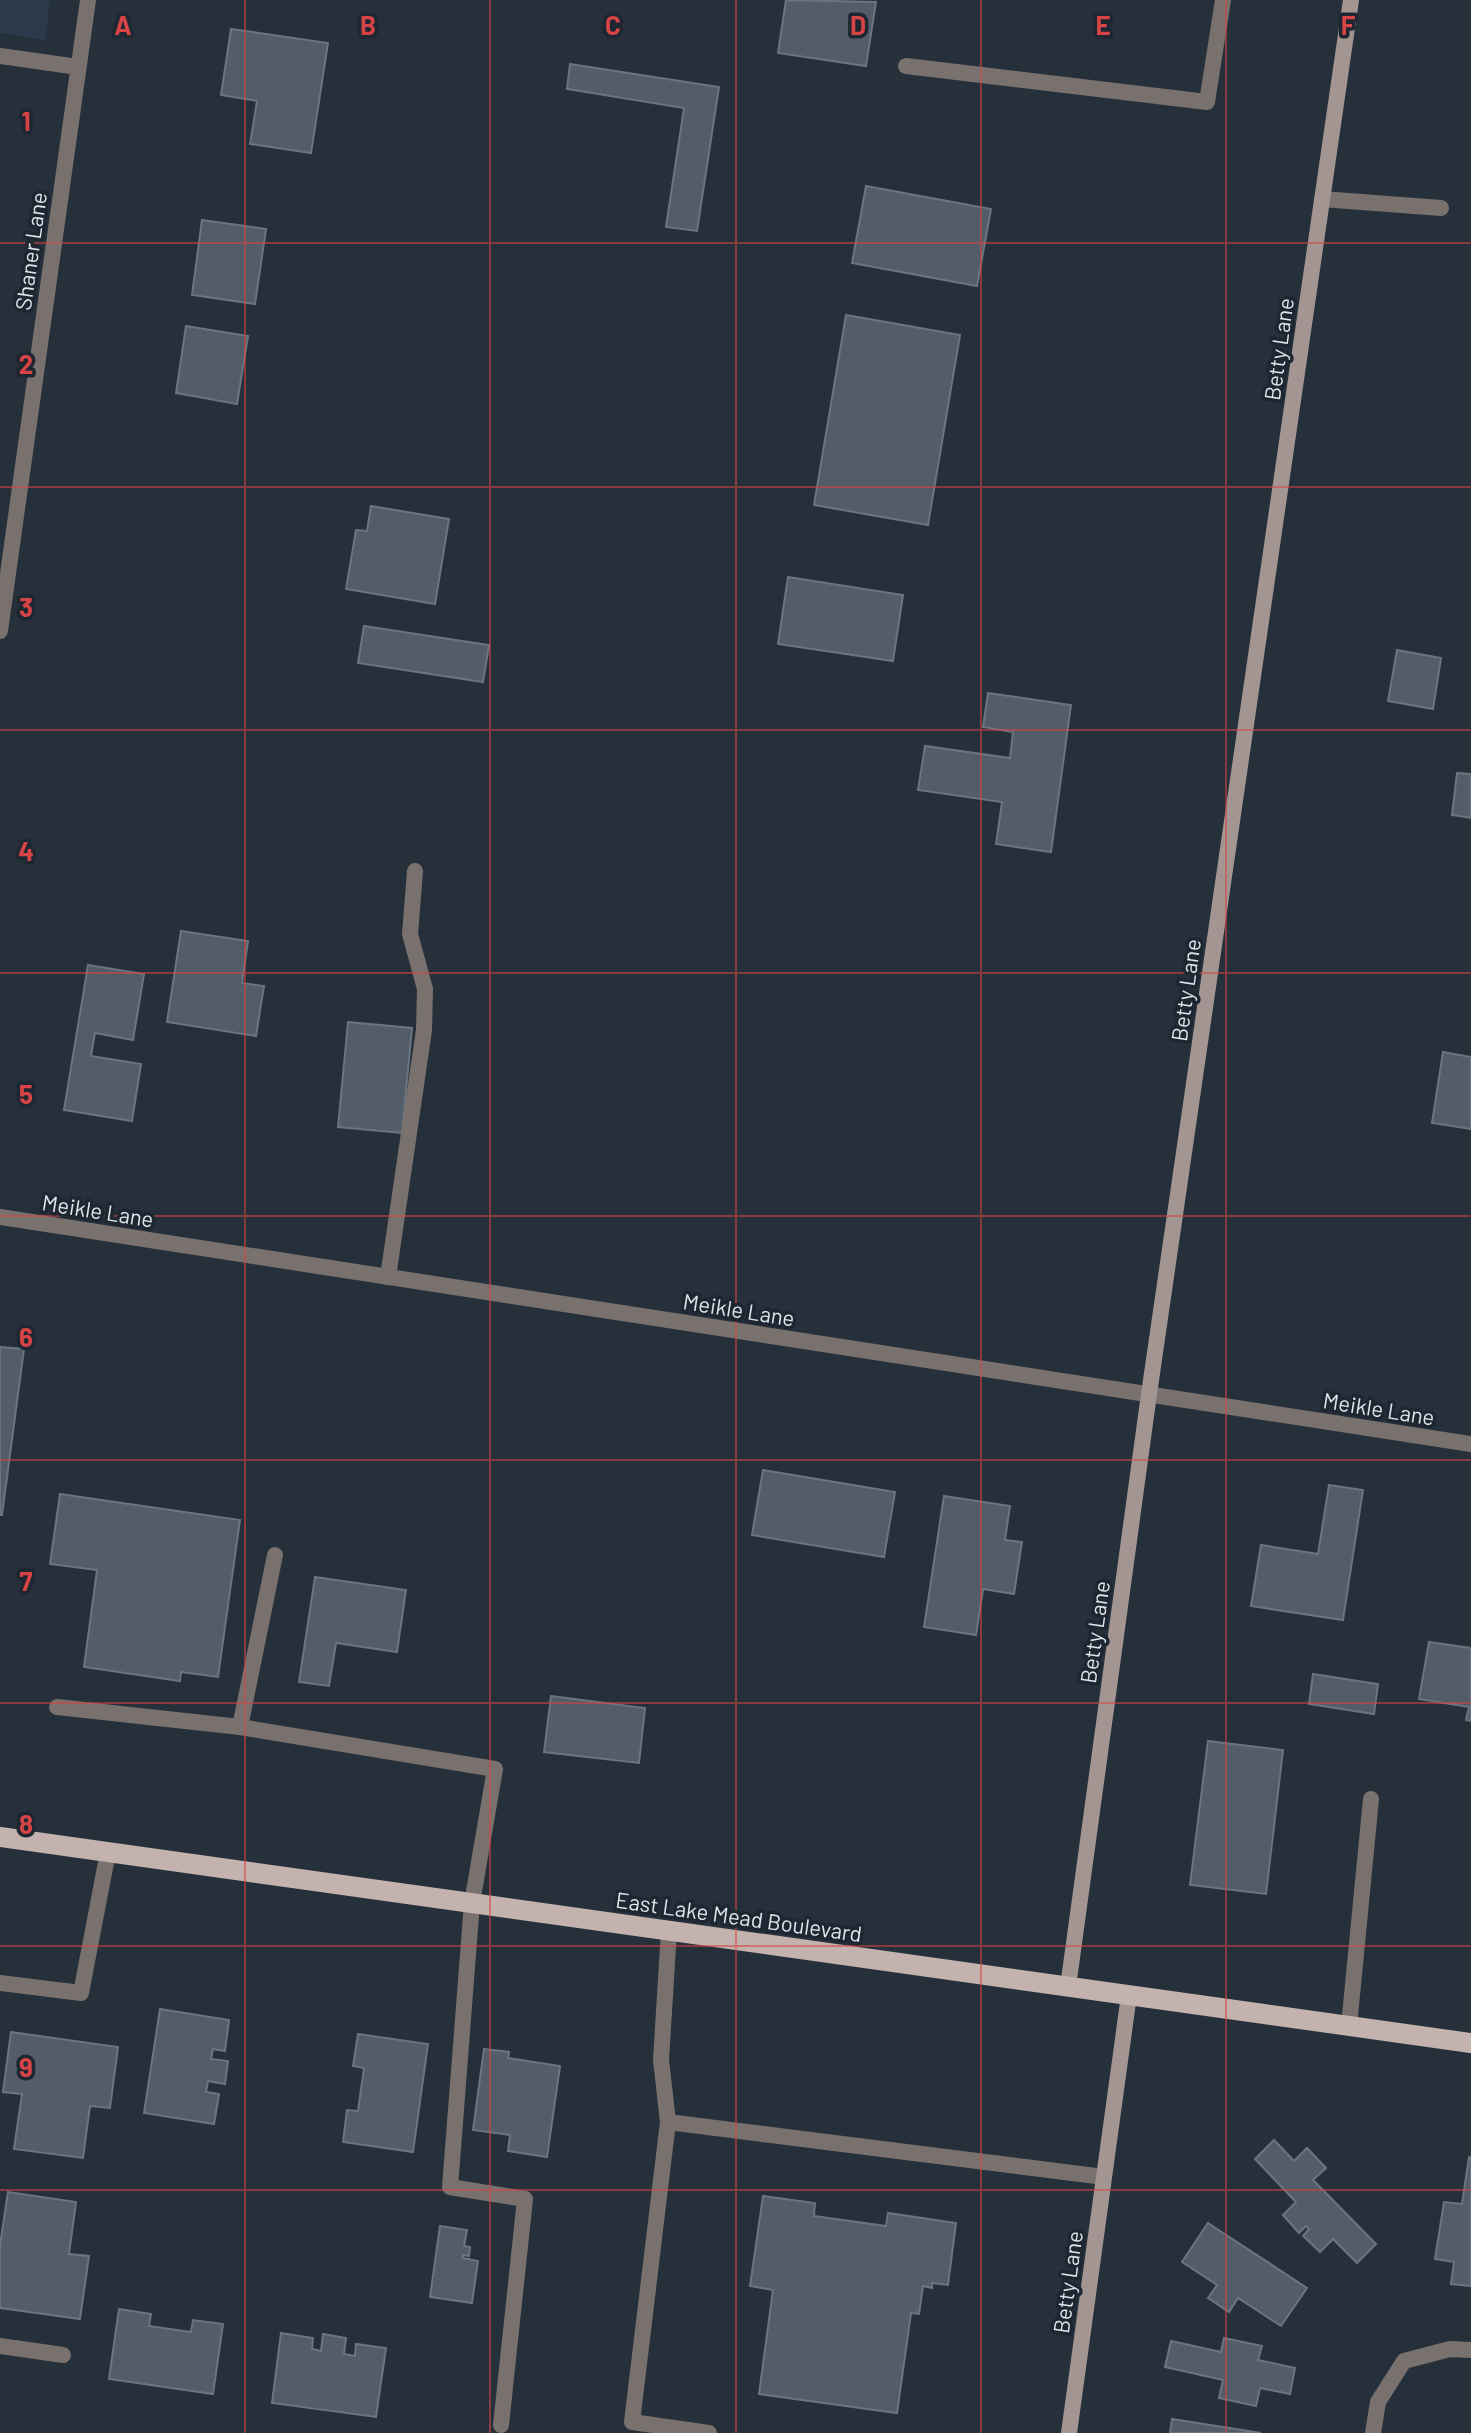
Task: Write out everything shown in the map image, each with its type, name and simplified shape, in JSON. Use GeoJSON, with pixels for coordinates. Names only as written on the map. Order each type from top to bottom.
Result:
{"type":"FeatureCollection","features":[{"type":"Feature","properties":{"kind":"main road","name":"East Lake Mead Boulevard"},"geometry":{"type":"LineString","coordinates":[[0,1837],[1471,2043]]}},
{"type":"Feature","properties":{"kind":"street","name":"Shaner Lane"},"geometry":{"type":"LineString","coordinates":[[0,631],[88,0]]}},
{"type":"Feature","properties":{"kind":"street"},"geometry":{"type":"LineString","coordinates":[[906,66],[1207,102],[1223,0]]}},
{"type":"Feature","properties":{"kind":"street","name":"Betty Lane"},"geometry":{"type":"LineString","coordinates":[[1068,1987],[1149,1394],[1351,0]]}},
{"type":"Feature","properties":{"kind":"street"},"geometry":{"type":"LineString","coordinates":[[0,56],[78,67]]}},
{"type":"Feature","properties":{"kind":"street"},"geometry":{"type":"LineString","coordinates":[[1322,199],[1441,208]]}},
{"type":"Feature","properties":{"kind":"street"},"geometry":{"type":"LineString","coordinates":[[388,1277],[424,1030],[425,989],[410,934],[415,871]]}},
{"type":"Feature","properties":{"kind":"street","name":"Meikle Lane"},"geometry":{"type":"LineString","coordinates":[[0,1217],[1471,1444]]}},
{"type":"Feature","properties":{"kind":"street"},"geometry":{"type":"LineString","coordinates":[[240,1727],[275,1555]]}},
{"type":"Feature","properties":{"kind":"street"},"geometry":{"type":"LineString","coordinates":[[57,1707],[240,1727],[495,1769],[472,1903],[450,2187],[525,2199],[501,2425]]}},
{"type":"Feature","properties":{"kind":"street"},"geometry":{"type":"LineString","coordinates":[[1349,2026],[1371,1799]]}},
{"type":"Feature","properties":{"kind":"street"},"geometry":{"type":"LineString","coordinates":[[0,1983],[81,1993],[108,1852]]}},
{"type":"Feature","properties":{"kind":"street"},"geometry":{"type":"LineString","coordinates":[[669,1931],[661,2060],[668,2122],[632,2422],[709,2433]]}},
{"type":"Feature","properties":{"kind":"street","name":"Betty Lane"},"geometry":{"type":"LineString","coordinates":[[1069,2433],[1129,1995]]}},
{"type":"Feature","properties":{"kind":"street"},"geometry":{"type":"LineString","coordinates":[[668,2122],[1104,2177]]}},
{"type":"Feature","properties":{"kind":"street"},"geometry":{"type":"LineString","coordinates":[[0,2346],[63,2355]]}},
{"type":"Feature","properties":{"kind":"street"},"geometry":{"type":"LineString","coordinates":[[1373,2433],[1378,2402],[1404,2361],[1450,2349],[1471,2350]]}},
{"type":"Feature","properties":{"kind":"shaded area"},"geometry":{"type":"Polygon","coordinates":[[[0,0],[50,0],[45,40],[0,33],[0,0]]]}},
{"type":"Feature","properties":{"kind":"building"},"geometry":{"type":"Polygon","coordinates":[[[786,0],[876,2],[866,66],[778,53],[786,0]]]}},
{"type":"Feature","properties":{"kind":"building"},"geometry":{"type":"Polygon","coordinates":[[[231,29],[328,43],[311,153],[250,144],[257,101],[221,95],[231,29]]]}},
{"type":"Feature","properties":{"kind":"building"},"geometry":{"type":"Polygon","coordinates":[[[570,64],[719,87],[697,231],[666,227],[684,108],[567,89],[570,64]]]}},
{"type":"Feature","properties":{"kind":"building"},"geometry":{"type":"Polygon","coordinates":[[[866,186],[991,209],[977,286],[852,263],[866,186]]]}},
{"type":"Feature","properties":{"kind":"building"},"geometry":{"type":"Polygon","coordinates":[[[202,220],[266,229],[255,304],[192,295],[202,220]]]}},
{"type":"Feature","properties":{"kind":"building"},"geometry":{"type":"Polygon","coordinates":[[[846,315],[960,335],[928,525],[814,505],[846,315]]]}},
{"type":"Feature","properties":{"kind":"building"},"geometry":{"type":"Polygon","coordinates":[[[186,326],[248,336],[237,404],[176,393],[186,326]]]}},
{"type":"Feature","properties":{"kind":"building"},"geometry":{"type":"Polygon","coordinates":[[[371,506],[449,519],[435,604],[346,589],[356,530],[367,531],[371,506]]]}},
{"type":"Feature","properties":{"kind":"building"},"geometry":{"type":"Polygon","coordinates":[[[788,577],[903,595],[893,661],[778,644],[788,577]]]}},
{"type":"Feature","properties":{"kind":"building"},"geometry":{"type":"Polygon","coordinates":[[[364,626],[489,645],[483,682],[358,663],[364,626]]]}},
{"type":"Feature","properties":{"kind":"building"},"geometry":{"type":"Polygon","coordinates":[[[1397,650],[1441,658],[1433,709],[1388,701],[1397,650]]]}},
{"type":"Feature","properties":{"kind":"building"},"geometry":{"type":"Polygon","coordinates":[[[988,693],[1071,705],[1051,852],[996,844],[1002,802],[918,790],[925,746],[1010,758],[1013,732],[983,727],[988,693]]]}},
{"type":"Feature","properties":{"kind":"building"},"geometry":{"type":"Polygon","coordinates":[[[1457,773],[1471,774],[1471,818],[1452,815],[1457,773]]]}},
{"type":"Feature","properties":{"kind":"building"},"geometry":{"type":"Polygon","coordinates":[[[181,931],[248,941],[242,983],[264,986],[256,1036],[167,1022],[181,931]]]}},
{"type":"Feature","properties":{"kind":"building"},"geometry":{"type":"Polygon","coordinates":[[[88,965],[144,974],[133,1040],[95,1033],[91,1056],[141,1064],[132,1121],[64,1110],[88,965]]]}},
{"type":"Feature","properties":{"kind":"building"},"geometry":{"type":"Polygon","coordinates":[[[348,1022],[412,1028],[402,1133],[338,1127],[348,1022]]]}},
{"type":"Feature","properties":{"kind":"building"},"geometry":{"type":"Polygon","coordinates":[[[1443,1052],[1471,1057],[1471,1129],[1432,1123],[1443,1052]]]}},
{"type":"Feature","properties":{"kind":"building"},"geometry":{"type":"Polygon","coordinates":[[[0,1347],[24,1349],[2,1515],[0,1515],[0,1347]]]}},
{"type":"Feature","properties":{"kind":"building"},"geometry":{"type":"Polygon","coordinates":[[[763,1470],[895,1492],[884,1557],[752,1535],[763,1470]]]}},
{"type":"Feature","properties":{"kind":"building"},"geometry":{"type":"Polygon","coordinates":[[[1329,1485],[1363,1490],[1343,1620],[1251,1606],[1261,1545],[1318,1554],[1329,1485]]]}},
{"type":"Feature","properties":{"kind":"building"},"geometry":{"type":"Polygon","coordinates":[[[60,1494],[240,1520],[218,1677],[181,1672],[180,1681],[84,1667],[97,1570],[50,1564],[60,1494]]]}},
{"type":"Feature","properties":{"kind":"building"},"geometry":{"type":"Polygon","coordinates":[[[944,1496],[1010,1506],[1005,1540],[1022,1542],[1014,1594],[983,1589],[976,1635],[924,1627],[944,1496]]]}},
{"type":"Feature","properties":{"kind":"building"},"geometry":{"type":"Polygon","coordinates":[[[315,1577],[406,1590],[397,1652],[336,1643],[329,1686],[299,1682],[315,1577]]]}},
{"type":"Feature","properties":{"kind":"building"},"geometry":{"type":"Polygon","coordinates":[[[1429,1642],[1471,1648],[1471,1721],[1466,1720],[1469,1707],[1419,1699],[1429,1642]]]}},
{"type":"Feature","properties":{"kind":"building"},"geometry":{"type":"Polygon","coordinates":[[[1313,1674],[1378,1684],[1374,1714],[1309,1704],[1313,1674]]]}},
{"type":"Feature","properties":{"kind":"building"},"geometry":{"type":"Polygon","coordinates":[[[551,1696],[645,1708],[639,1763],[544,1752],[551,1696]]]}},
{"type":"Feature","properties":{"kind":"building"},"geometry":{"type":"Polygon","coordinates":[[[1208,1741],[1283,1750],[1266,1894],[1190,1885],[1208,1741]]]}},
{"type":"Feature","properties":{"kind":"building"},"geometry":{"type":"Polygon","coordinates":[[[160,2009],[229,2020],[225,2051],[213,2049],[211,2059],[228,2061],[225,2084],[208,2081],[206,2092],[219,2094],[214,2124],[144,2113],[160,2009]]]}},
{"type":"Feature","properties":{"kind":"building"},"geometry":{"type":"Polygon","coordinates":[[[11,2032],[118,2047],[110,2108],[90,2106],[83,2158],[14,2149],[22,2094],[3,2092],[11,2032]]]}},
{"type":"Feature","properties":{"kind":"building"},"geometry":{"type":"Polygon","coordinates":[[[358,2034],[428,2044],[413,2152],[343,2142],[347,2110],[358,2111],[364,2068],[353,2066],[358,2034]]]}},
{"type":"Feature","properties":{"kind":"building"},"geometry":{"type":"Polygon","coordinates":[[[484,2049],[509,2052],[508,2058],[560,2066],[547,2157],[508,2151],[510,2135],[473,2130],[484,2049]]]}},
{"type":"Feature","properties":{"kind":"building"},"geometry":{"type":"Polygon","coordinates":[[[1274,2140],[1294,2161],[1307,2148],[1326,2168],[1313,2180],[1376,2244],[1357,2263],[1333,2239],[1320,2252],[1303,2236],[1309,2229],[1306,2226],[1299,2233],[1283,2215],[1296,2202],[1255,2159],[1274,2140]]]}},
{"type":"Feature","properties":{"kind":"building"},"geometry":{"type":"Polygon","coordinates":[[[1469,2157],[1471,2286],[1451,2284],[1454,2262],[1435,2259],[1444,2202],[1462,2204],[1469,2157]]]}},
{"type":"Feature","properties":{"kind":"building"},"geometry":{"type":"Polygon","coordinates":[[[8,2192],[76,2202],[69,2254],[89,2256],[80,2319],[0,2308],[0,2245],[8,2192]]]}},
{"type":"Feature","properties":{"kind":"building"},"geometry":{"type":"Polygon","coordinates":[[[763,2196],[815,2203],[814,2216],[886,2226],[888,2213],[956,2223],[948,2285],[932,2283],[932,2288],[923,2286],[919,2314],[911,2313],[897,2413],[759,2394],[773,2290],[750,2286],[763,2196]]]}},
{"type":"Feature","properties":{"kind":"building"},"geometry":{"type":"Polygon","coordinates":[[[1208,2223],[1307,2288],[1281,2326],[1238,2298],[1229,2312],[1208,2298],[1217,2285],[1182,2262],[1208,2223]]]}},
{"type":"Feature","properties":{"kind":"building"},"geometry":{"type":"Polygon","coordinates":[[[440,2226],[467,2230],[464,2246],[470,2247],[469,2256],[463,2255],[463,2258],[478,2261],[472,2303],[430,2297],[440,2226]]]}},
{"type":"Feature","properties":{"kind":"building"},"geometry":{"type":"Polygon","coordinates":[[[119,2309],[151,2314],[149,2326],[191,2332],[193,2320],[223,2324],[213,2394],[109,2379],[119,2309]]]}},
{"type":"Feature","properties":{"kind":"building"},"geometry":{"type":"Polygon","coordinates":[[[281,2333],[313,2338],[312,2349],[321,2351],[323,2334],[346,2338],[344,2354],[355,2356],[356,2344],[386,2348],[376,2417],[272,2403],[281,2333]]]}},
{"type":"Feature","properties":{"kind":"building"},"geometry":{"type":"Polygon","coordinates":[[[1224,2338],[1262,2346],[1258,2360],[1295,2368],[1290,2394],[1260,2388],[1256,2406],[1219,2398],[1223,2380],[1165,2367],[1171,2341],[1221,2352],[1224,2338]]]}},
{"type":"Feature","properties":{"kind":"building"},"geometry":{"type":"Polygon","coordinates":[[[1172,2419],[1261,2433],[1170,2433],[1172,2419]]]}}]}
